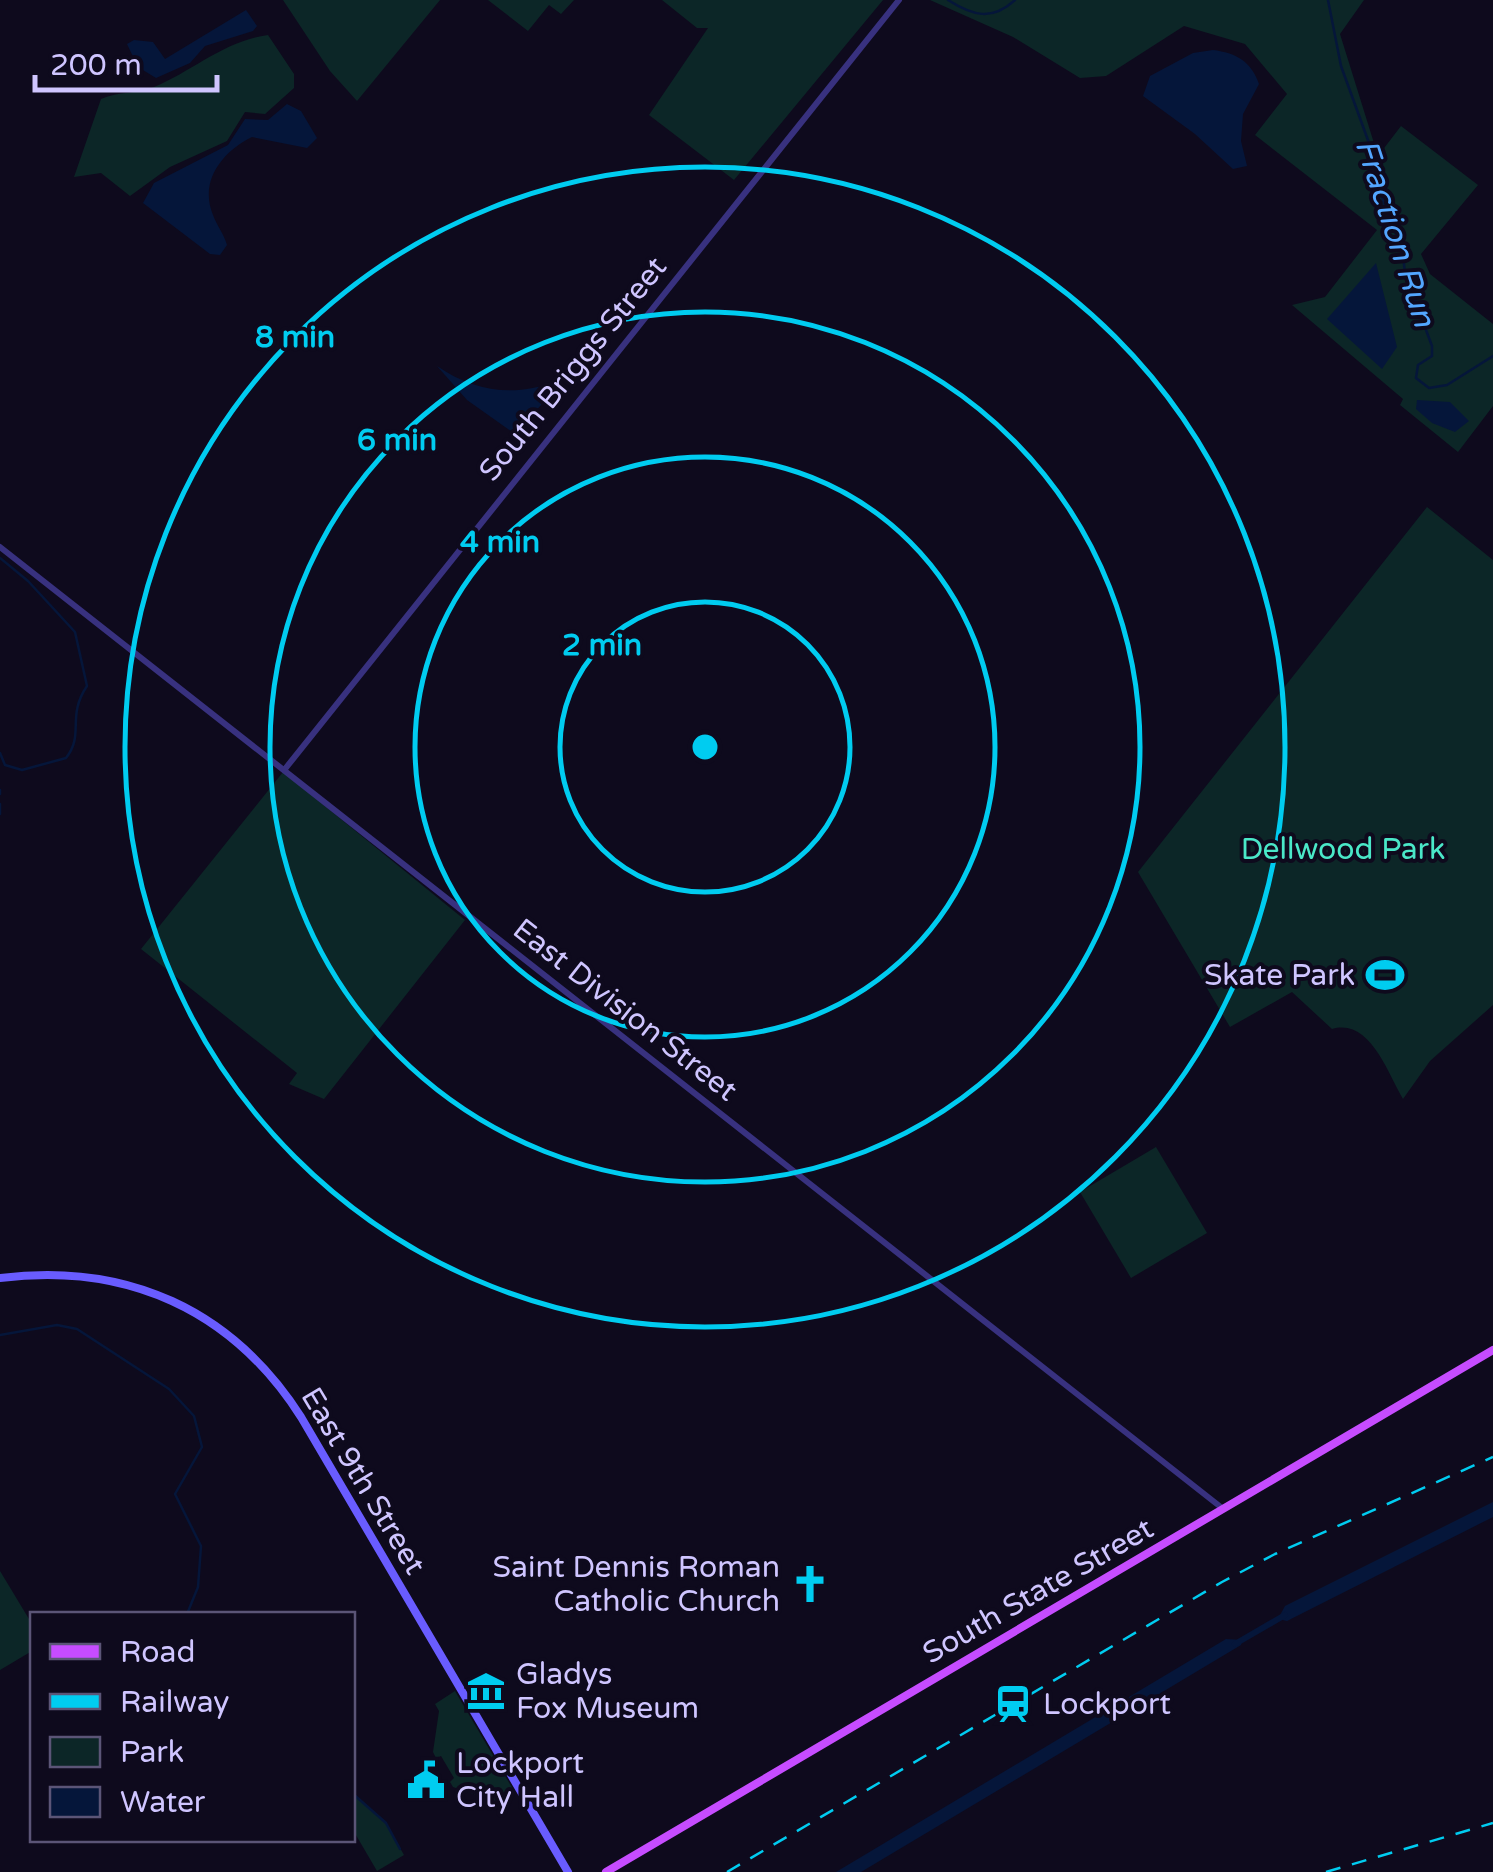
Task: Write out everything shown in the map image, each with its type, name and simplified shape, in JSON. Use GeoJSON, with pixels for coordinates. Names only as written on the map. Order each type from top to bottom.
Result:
{"type":"FeatureCollection","features":[{"type":"Feature","properties":{"kind":"main road","name":"East 9th Street"},"geometry":{"type":"LineString","coordinates":[[0,1278],[66,1274],[121,1280],[150,1289],[205,1316],[263,1364],[300,1416],[568,1872]]}},
{"type":"Feature","properties":{"kind":"main road","name":"South State Street"},"geometry":{"type":"LineString","coordinates":[[606,1872],[1493,1350]]}},
{"type":"Feature","properties":{"kind":"street","name":"South Briggs Street"},"geometry":{"type":"LineString","coordinates":[[285,769],[899,0]]}},
{"type":"Feature","properties":{"kind":"street","name":"East Division Street"},"geometry":{"type":"LineString","coordinates":[[0,548],[1222,1508]]}},
{"type":"Feature","properties":{"kind":"green space"},"geometry":{"type":"Polygon","coordinates":[[[283,0],[440,0],[357,101],[330,71],[283,0]]]}},
{"type":"Feature","properties":{"kind":"green space"},"geometry":{"type":"Polygon","coordinates":[[[488,0],[574,0],[561,14],[549,5],[528,31],[488,0]]]}},
{"type":"Feature","properties":{"kind":"green space"},"geometry":{"type":"Polygon","coordinates":[[[662,0],[883,0],[734,180],[649,115],[708,28],[697,28],[662,0]]]}},
{"type":"Feature","properties":{"kind":"green space"},"geometry":{"type":"Polygon","coordinates":[[[930,0],[1364,0],[1340,34],[1378,156],[1401,126],[1478,185],[1421,254],[1430,274],[1493,324],[1493,406],[1458,452],[1400,405],[1403,399],[1292,305],[1325,297],[1377,230],[1255,135],[1287,94],[1245,44],[1184,26],[1106,76],[1080,78],[1013,37],[930,0]]]}},
{"type":"Feature","properties":{"kind":"green space"},"geometry":{"type":"Polygon","coordinates":[[[268,35],[294,74],[294,88],[265,114],[245,112],[227,141],[170,167],[130,196],[101,173],[74,177],[101,99],[154,87],[237,43],[268,35]]]}},
{"type":"Feature","properties":{"kind":"green space","name":"Dellwood Park"},"geometry":{"type":"Polygon","coordinates":[[[1427,507],[1493,560],[1493,1005],[1430,1061],[1403,1099],[1367,1039],[1345,1028],[1332,1029],[1292,992],[1230,1027],[1138,872],[1427,507]]]}},
{"type":"Feature","properties":{"kind":"green space"},"geometry":{"type":"Polygon","coordinates":[[[283,772],[465,920],[324,1099],[289,1084],[297,1073],[141,949],[283,772]]]}},
{"type":"Feature","properties":{"kind":"green space"},"geometry":{"type":"Polygon","coordinates":[[[1156,1147],[1207,1233],[1131,1278],[1080,1192],[1156,1147]]]}},
{"type":"Feature","properties":{"kind":"green space"},"geometry":{"type":"Polygon","coordinates":[[[0,1571],[30,1621],[30,1652],[0,1670],[0,1571]]]}},
{"type":"Feature","properties":{"kind":"green space"},"geometry":{"type":"Polygon","coordinates":[[[455,1691],[514,1791],[497,1802],[453,1787],[450,1782],[454,1778],[441,1756],[436,1758],[433,1752],[439,1711],[435,1704],[455,1691]]]}},
{"type":"Feature","properties":{"kind":"green space"},"geometry":{"type":"Polygon","coordinates":[[[355,1796],[386,1823],[404,1855],[377,1871],[355,1833],[355,1796]]]}},
{"type":"Feature","properties":{"kind":"water"},"geometry":{"type":"Polygon","coordinates":[[[246,10],[257,26],[253,31],[205,46],[190,63],[156,78],[138,67],[127,44],[134,40],[153,42],[165,59],[246,10]]]}},
{"type":"Feature","properties":{"kind":"water"},"geometry":{"type":"Polygon","coordinates":[[[1213,50],[1242,59],[1259,84],[1243,114],[1241,141],[1247,166],[1233,169],[1195,134],[1143,96],[1150,76],[1193,53],[1213,50]]]}},
{"type":"Feature","properties":{"kind":"water"},"geometry":{"type":"Polygon","coordinates":[[[287,104],[301,111],[317,138],[307,148],[252,137],[223,159],[209,191],[213,215],[227,245],[220,255],[210,254],[143,203],[154,183],[228,145],[245,119],[268,120],[287,104]]]}},
{"type":"Feature","properties":{"kind":"water"},"geometry":{"type":"Polygon","coordinates":[[[1376,263],[1397,347],[1382,369],[1327,319],[1376,263]]]}},
{"type":"Feature","properties":{"kind":"water"},"geometry":{"type":"Polygon","coordinates":[[[437,366],[465,381],[494,389],[525,389],[556,381],[559,385],[515,434],[467,400],[437,366]]]}},
{"type":"Feature","properties":{"kind":"water"},"geometry":{"type":"Polygon","coordinates":[[[1417,400],[1450,402],[1469,421],[1455,432],[1432,423],[1416,409],[1417,400]]]}},
{"type":"Feature","properties":{"kind":"water"},"geometry":{"type":"Polygon","coordinates":[[[1493,1502],[1493,1517],[1287,1621],[1278,1619],[1285,1606],[1493,1502]]]}},
{"type":"Feature","properties":{"kind":"water"},"geometry":{"type":"Polygon","coordinates":[[[1226,1639],[1242,1640],[1241,1645],[861,1872],[836,1872],[1226,1639]]]}},
{"type":"Feature","properties":{"kind":"waterway"},"geometry":{"type":"LineString","coordinates":[[948,0],[982,14],[998,11],[1015,0]]}},
{"type":"Feature","properties":{"kind":"waterway","name":"Fraction Run"},"geometry":{"type":"LineString","coordinates":[[1328,0],[1341,66],[1373,154],[1380,192],[1403,254],[1405,274],[1432,346],[1432,356],[1418,365],[1416,378],[1429,388],[1447,385],[1493,356]]}},
{"type":"Feature","properties":{"kind":"waterway"},"geometry":{"type":"LineString","coordinates":[[0,558],[28,581],[75,632],[87,686],[66,758],[22,770],[5,765],[0,753]]}},
{"type":"Feature","properties":{"kind":"waterway"},"geometry":{"type":"LineString","coordinates":[[0,804],[0,814]]}},
{"type":"Feature","properties":{"kind":"waterway"},"geometry":{"type":"LineString","coordinates":[[0,1335],[57,1325],[77,1329],[169,1389],[194,1416],[202,1447],[175,1494],[201,1546],[198,1587],[188,1612]]}},
{"type":"Feature","properties":{"kind":"waterway"},"geometry":{"type":"LineString","coordinates":[[1235,1644],[1285,1615]]}},
{"type":"Feature","properties":{"kind":"waterway"},"geometry":{"type":"LineString","coordinates":[[355,1796],[386,1823],[400,1849]]}},
{"type":"Feature","properties":{"kind":"railway"},"geometry":{"type":"LineString","coordinates":[[727,1872],[1222,1582],[1275,1554],[1493,1457]]}},
{"type":"Feature","properties":{"kind":"railway"},"geometry":{"type":"LineString","coordinates":[[1326,1872],[1493,1823]]}},
{"type":"Feature","properties":{"kind":"place","name":"Skate Park"},"geometry":{"type":"Point","coordinates":[1385,975]}},
{"type":"Feature","properties":{"kind":"place","name":"Saint Dennis Roman Catholic Church"},"geometry":{"type":"Point","coordinates":[810,1584]}},
{"type":"Feature","properties":{"kind":"place","name":"Gladys Fox Museum"},"geometry":{"type":"Point","coordinates":[486,1691]}},
{"type":"Feature","properties":{"kind":"place","name":"Lockport"},"geometry":{"type":"Point","coordinates":[1013,1704]}},
{"type":"Feature","properties":{"kind":"place","name":"Lockport City Hall"},"geometry":{"type":"Point","coordinates":[426,1780]}}]}
